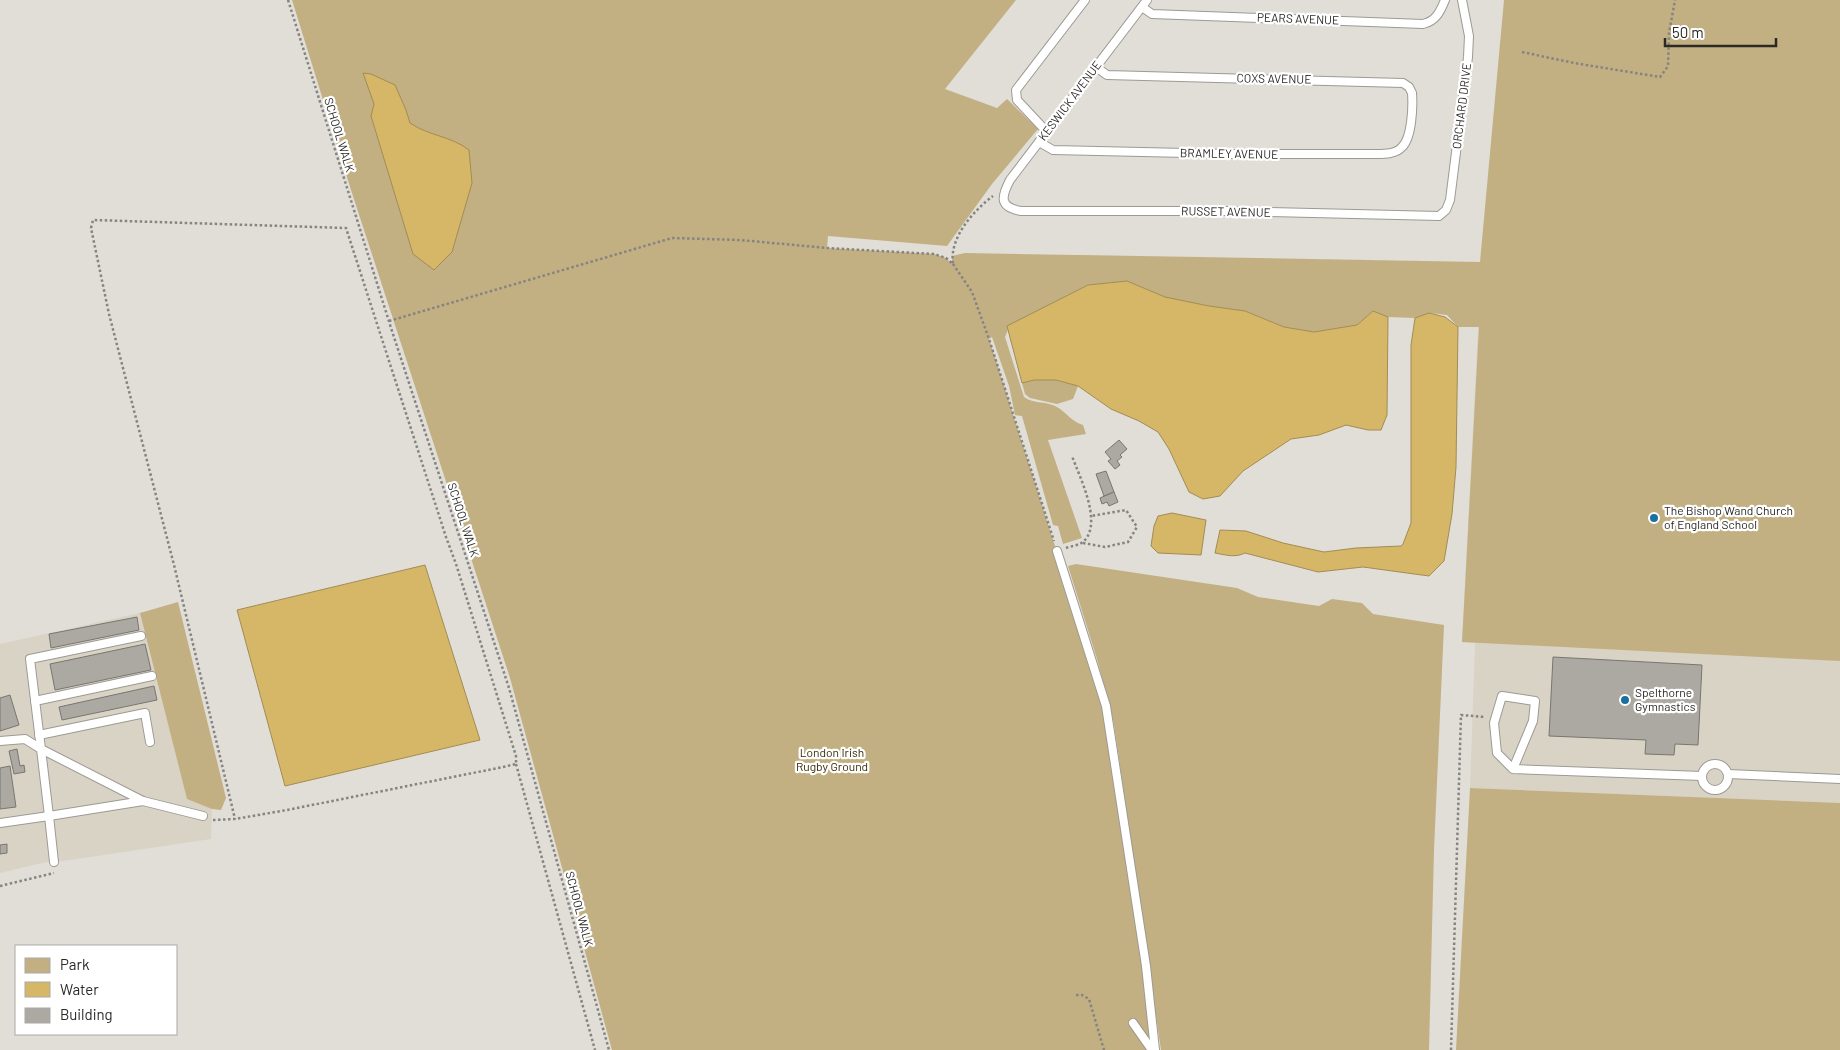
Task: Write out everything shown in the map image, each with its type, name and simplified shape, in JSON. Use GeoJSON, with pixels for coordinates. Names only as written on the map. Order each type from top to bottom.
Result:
{"type":"FeatureCollection","features":[{"type":"Feature","properties":{"kind":"lane"},"geometry":{"type":"LineString","coordinates":[[1047,132],[1017,100],[1016,90],[1086,0]]}},
{"type":"Feature","properties":{"kind":"lane","name":"KESWICK AVENUE"},"geometry":{"type":"LineString","coordinates":[[1005,206],[1003,200],[1004,191],[1010,180],[1147,0]]}},
{"type":"Feature","properties":{"kind":"lane","name":"PEARS AVENUE"},"geometry":{"type":"LineString","coordinates":[[1142,7],[1152,14],[1423,24],[1437,17],[1445,0]]}},
{"type":"Feature","properties":{"kind":"lane","name":"ORCHARD DRIVE"},"geometry":{"type":"LineString","coordinates":[[1446,210],[1450,200],[1468,57],[1469,36],[1462,0]]}},
{"type":"Feature","properties":{"kind":"lane","name":"COXS AVENUE"},"geometry":{"type":"LineString","coordinates":[[1096,67],[1107,75],[1403,83],[1412,93],[1409,131]]}},
{"type":"Feature","properties":{"kind":"lane","name":"BRAMLEY AVENUE"},"geometry":{"type":"LineString","coordinates":[[1039,142],[1053,150],[1231,154],[1376,154],[1397,151],[1403,147],[1409,131]]}},
{"type":"Feature","properties":{"kind":"lane","name":"RUSSET AVENUE"},"geometry":{"type":"LineString","coordinates":[[1005,206],[1021,211],[1226,211],[1430,217],[1439,216],[1446,210]]}},
{"type":"Feature","properties":{"kind":"lane"},"geometry":{"type":"LineString","coordinates":[[1057,551],[1106,706],[1146,966],[1154,1050]]}},
{"type":"Feature","properties":{"kind":"lane"},"geometry":{"type":"LineString","coordinates":[[54,862],[30,658],[141,636]]}},
{"type":"Feature","properties":{"kind":"lane"},"geometry":{"type":"LineString","coordinates":[[35,701],[152,676]]}},
{"type":"Feature","properties":{"kind":"lane"},"geometry":{"type":"LineString","coordinates":[[1514,769],[1533,721],[1535,700],[1502,696],[1494,723],[1497,753],[1514,769],[1702,776]]}},
{"type":"Feature","properties":{"kind":"lane"},"geometry":{"type":"LineString","coordinates":[[39,735],[145,713],[150,742]]}},
{"type":"Feature","properties":{"kind":"lane"},"geometry":{"type":"LineString","coordinates":[[0,741],[24,739],[143,801],[203,816]]}},
{"type":"Feature","properties":{"kind":"lane"},"geometry":{"type":"LineString","coordinates":[[1716,763],[1724,767],[1728,774],[1727,783],[1720,789],[1715,790],[1704,784],[1702,776],[1705,768],[1716,763]]}},
{"type":"Feature","properties":{"kind":"lane"},"geometry":{"type":"LineString","coordinates":[[1728,774],[1840,779]]}},
{"type":"Feature","properties":{"kind":"lane"},"geometry":{"type":"LineString","coordinates":[[0,823],[143,801]]}},
{"type":"Feature","properties":{"kind":"lane"},"geometry":{"type":"LineString","coordinates":[[1132,1023],[1154,1050]]}},
{"type":"Feature","properties":{"kind":"path","name":"SCHOOL WALK"},"geometry":{"type":"LineString","coordinates":[[288,0],[389,321],[509,688],[608,1050]]}},
{"type":"Feature","properties":{"kind":"path"},"geometry":{"type":"LineString","coordinates":[[1522,52],[1574,63],[1660,77],[1668,66],[1669,33],[1675,0]]}},
{"type":"Feature","properties":{"kind":"path"},"geometry":{"type":"LineString","coordinates":[[953,264],[954,244],[960,233],[980,205],[998,193],[1010,180]]}},
{"type":"Feature","properties":{"kind":"path"},"geometry":{"type":"LineString","coordinates":[[235,819],[174,565],[109,314],[91,228],[93,220],[346,228],[456,564],[516,756],[516,764],[595,1050]]}},
{"type":"Feature","properties":{"kind":"path"},"geometry":{"type":"LineString","coordinates":[[389,321],[672,238],[740,240],[827,248],[934,254],[946,258],[953,264],[972,292],[1057,551],[1082,543],[1105,546],[1128,542],[1137,526],[1126,510],[1091,516]]}},
{"type":"Feature","properties":{"kind":"path"},"geometry":{"type":"LineString","coordinates":[[1072,456],[1091,510],[1090,532],[1082,543]]}},
{"type":"Feature","properties":{"kind":"path"},"geometry":{"type":"LineString","coordinates":[[1451,1050],[1462,715],[1496,717]]}},
{"type":"Feature","properties":{"kind":"path"},"geometry":{"type":"LineString","coordinates":[[203,816],[213,820],[235,819],[516,764]]}},
{"type":"Feature","properties":{"kind":"path"},"geometry":{"type":"LineString","coordinates":[[0,886],[57,873],[54,862]]}},
{"type":"Feature","properties":{"kind":"path"},"geometry":{"type":"LineString","coordinates":[[1076,994],[1089,999],[1094,1010],[1104,1050]]}},
{"type":"Feature","properties":{"kind":"shaded area","name":"The Bishop Wand Church of England School"},"geometry":{"type":"Polygon","coordinates":[[[1482,250],[1840,257],[1840,803],[1470,788],[1475,643],[1462,642],[1482,250]]]}},
{"type":"Feature","properties":{"kind":"shaded area"},"geometry":{"type":"Polygon","coordinates":[[[140,613],[187,798],[212,809],[211,839],[46,862],[0,873],[0,644],[140,613]]]}},
{"type":"Feature","properties":{"kind":"green space","name":"London Irish Rugby Ground"},"geometry":{"type":"Polygon","coordinates":[[[292,0],[1016,0],[945,89],[997,108],[1007,99],[1038,129],[992,184],[947,246],[828,236],[827,248],[934,254],[946,258],[952,264],[952,256],[965,253],[1480,262],[1504,0],[1840,0],[1840,661],[1462,642],[1479,327],[1458,327],[1447,315],[1429,313],[1415,318],[1388,317],[1373,311],[1357,325],[1314,332],[1284,327],[1245,311],[1165,297],[1127,281],[1088,285],[1010,325],[1005,337],[1024,397],[1032,401],[1053,405],[1083,425],[1086,434],[1048,440],[1082,538],[1063,544],[1058,526],[1053,525],[1022,416],[1015,415],[1009,386],[992,337],[989,339],[1106,706],[1155,1050],[612,1050],[510,678],[351,190],[292,0]]]}},
{"type":"Feature","properties":{"kind":"green space"},"geometry":{"type":"Polygon","coordinates":[[[1034,380],[1056,380],[1078,386],[1073,399],[1057,404],[1030,398],[1025,394],[1022,383],[1034,380]]]}},
{"type":"Feature","properties":{"kind":"green space"},"geometry":{"type":"Polygon","coordinates":[[[1076,564],[1237,588],[1258,597],[1319,606],[1332,599],[1362,603],[1373,614],[1444,625],[1434,850],[1429,1050],[1161,1050],[1114,724],[1097,659],[1068,566],[1076,564]]]}},
{"type":"Feature","properties":{"kind":"green space"},"geometry":{"type":"Polygon","coordinates":[[[178,602],[226,798],[221,810],[212,809],[187,799],[140,613],[178,602]]]}},
{"type":"Feature","properties":{"kind":"green space"},"geometry":{"type":"Polygon","coordinates":[[[1470,788],[1840,803],[1840,1050],[1456,1050],[1470,788]]]}},
{"type":"Feature","properties":{"kind":"water"},"geometry":{"type":"Polygon","coordinates":[[[363,73],[371,74],[395,85],[410,123],[425,131],[462,145],[469,150],[472,183],[452,252],[434,270],[413,254],[371,116],[374,104],[363,73]]]}},
{"type":"Feature","properties":{"kind":"water"},"geometry":{"type":"Polygon","coordinates":[[[1127,281],[1165,297],[1245,311],[1284,327],[1314,332],[1357,325],[1373,311],[1388,317],[1387,415],[1381,430],[1368,430],[1346,425],[1319,435],[1291,439],[1243,471],[1220,496],[1203,499],[1189,492],[1169,449],[1158,432],[1139,421],[1111,409],[1078,386],[1056,380],[1034,380],[1022,383],[1007,326],[1088,285],[1127,281]]]}},
{"type":"Feature","properties":{"kind":"water"},"geometry":{"type":"Polygon","coordinates":[[[1429,313],[1445,317],[1458,327],[1456,467],[1452,514],[1444,561],[1429,576],[1363,567],[1318,572],[1245,553],[1234,556],[1215,553],[1220,530],[1246,531],[1283,543],[1324,552],[1356,548],[1401,546],[1403,544],[1411,523],[1411,345],[1415,318],[1429,313]]]}},
{"type":"Feature","properties":{"kind":"water"},"geometry":{"type":"Polygon","coordinates":[[[1172,513],[1206,520],[1201,555],[1158,553],[1151,546],[1154,526],[1158,516],[1172,513]]]}},
{"type":"Feature","properties":{"kind":"water"},"geometry":{"type":"Polygon","coordinates":[[[425,565],[480,740],[285,786],[237,610],[425,565]]]}},
{"type":"Feature","properties":{"kind":"building"},"geometry":{"type":"Polygon","coordinates":[[[1119,440],[1127,449],[1120,455],[1122,457],[1117,461],[1120,465],[1115,469],[1108,461],[1111,459],[1105,452],[1119,440]]]}},
{"type":"Feature","properties":{"kind":"building"},"geometry":{"type":"Polygon","coordinates":[[[1106,471],[1114,492],[1104,496],[1096,474],[1106,471]]]}},
{"type":"Feature","properties":{"kind":"building"},"geometry":{"type":"Polygon","coordinates":[[[1114,492],[1118,502],[1109,506],[1107,502],[1102,504],[1100,498],[1114,492]]]}},
{"type":"Feature","properties":{"kind":"building"},"geometry":{"type":"Polygon","coordinates":[[[137,617],[139,630],[51,648],[49,634],[137,617]]]}},
{"type":"Feature","properties":{"kind":"building"},"geometry":{"type":"Polygon","coordinates":[[[145,644],[151,670],[55,690],[50,664],[145,644]]]}},
{"type":"Feature","properties":{"kind":"building","name":"Spelthorne Gymnastics"},"geometry":{"type":"Polygon","coordinates":[[[1553,657],[1702,665],[1698,745],[1675,744],[1674,755],[1645,754],[1646,740],[1549,736],[1553,657]]]}},
{"type":"Feature","properties":{"kind":"building"},"geometry":{"type":"Polygon","coordinates":[[[154,686],[157,700],[62,720],[59,707],[154,686]]]}},
{"type":"Feature","properties":{"kind":"building"},"geometry":{"type":"Polygon","coordinates":[[[10,695],[19,725],[0,731],[0,698],[10,695]]]}},
{"type":"Feature","properties":{"kind":"building"},"geometry":{"type":"Polygon","coordinates":[[[17,749],[20,766],[24,765],[25,772],[14,774],[9,751],[17,749]]]}},
{"type":"Feature","properties":{"kind":"building"},"geometry":{"type":"Polygon","coordinates":[[[10,766],[16,807],[0,809],[0,768],[10,766]]]}},
{"type":"Feature","properties":{"kind":"building"},"geometry":{"type":"Polygon","coordinates":[[[7,844],[7,853],[0,854],[0,845],[7,844]]]}},
{"type":"Feature","properties":{"kind":"place","name":"The Bishop Wand Church of England School"},"geometry":{"type":"Point","coordinates":[1654,518]}},
{"type":"Feature","properties":{"kind":"place","name":"Spelthorne Gymnastics"},"geometry":{"type":"Point","coordinates":[1625,700]}}]}
